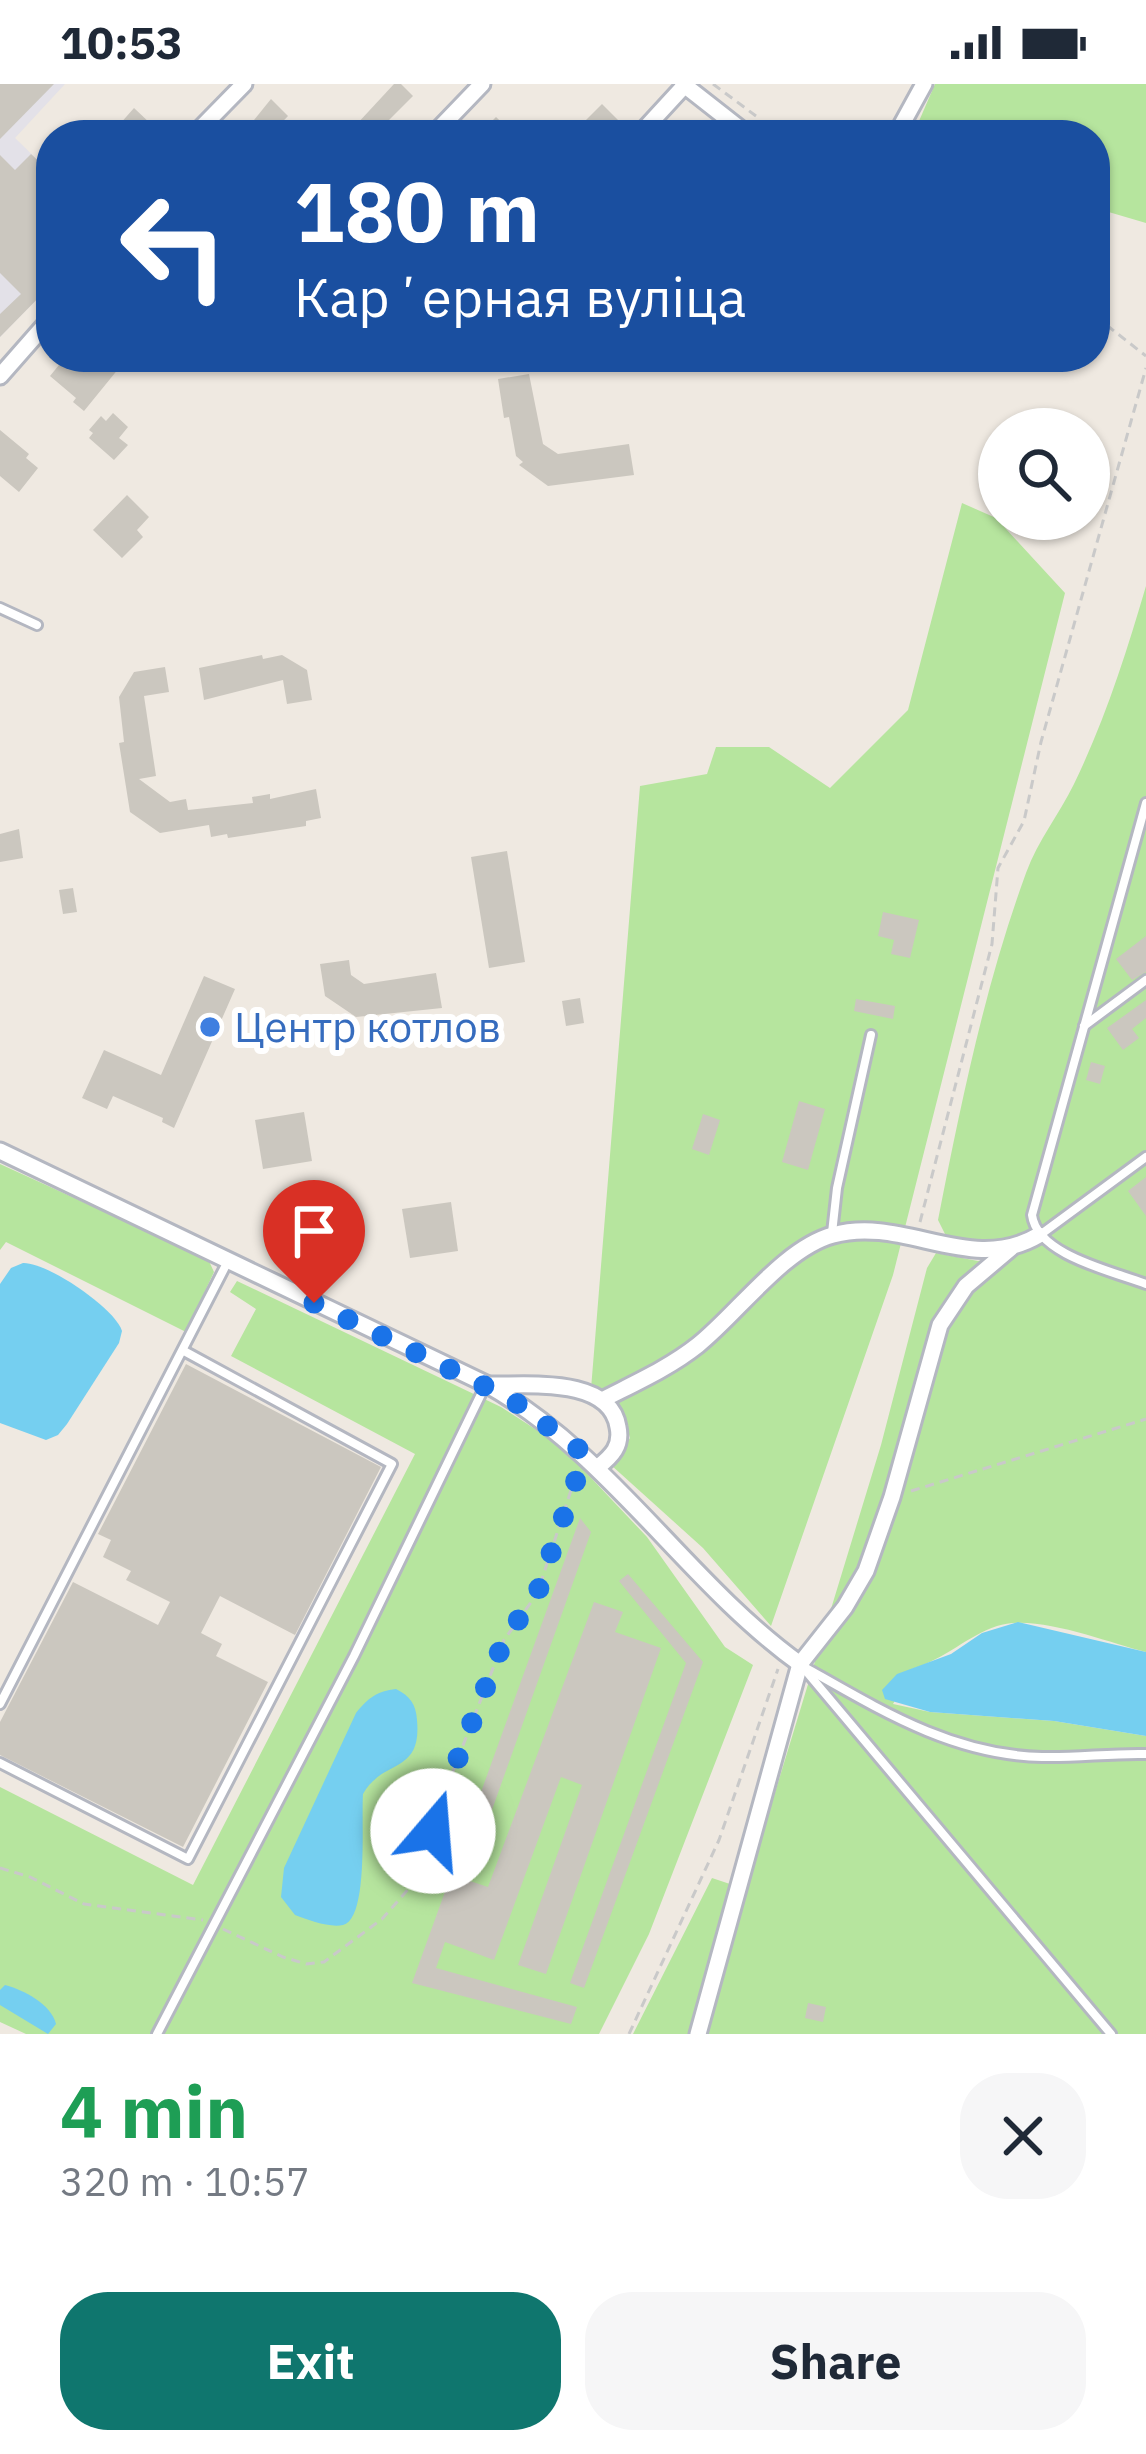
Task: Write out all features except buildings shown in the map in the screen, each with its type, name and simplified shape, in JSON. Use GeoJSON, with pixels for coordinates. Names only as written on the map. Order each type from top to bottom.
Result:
{"type":"FeatureCollection","features":[{"type":"Feature","properties":{"kind":"street"},"geometry":{"type":"LineString","coordinates":[[209,120],[244,84]]}},
{"type":"Feature","properties":{"kind":"street"},"geometry":{"type":"LineString","coordinates":[[448,120],[482,84]]}},
{"type":"Feature","properties":{"kind":"street"},"geometry":{"type":"LineString","coordinates":[[904,120],[924,84]]}},
{"type":"Feature","properties":{"kind":"street"},"geometry":{"type":"LineString","coordinates":[[652,120],[684,85],[729,120]]}},
{"type":"Feature","properties":{"kind":"street"},"geometry":{"type":"LineString","coordinates":[[0,376],[36,335]]}},
{"type":"Feature","properties":{"kind":"street"},"geometry":{"type":"LineString","coordinates":[[0,1151],[485,1384],[529,1410],[585,1454],[751,1625],[800,1664]]}},
{"type":"Feature","properties":{"kind":"street"},"geometry":{"type":"LineString","coordinates":[[602,1400],[683,1356],[806,1247],[832,1235],[876,1230],[968,1251],[1011,1248]]}},
{"type":"Feature","properties":{"kind":"street"},"geometry":{"type":"LineString","coordinates":[[698,2034],[800,1664],[855,1591],[892,1497],[940,1324],[966,1286],[1011,1248],[1039,1235]]}},
{"type":"Feature","properties":{"kind":"street"},"geometry":{"type":"LineString","coordinates":[[485,1384],[561,1388],[602,1400],[615,1415],[620,1437],[615,1450],[598,1467]]}},
{"type":"Feature","properties":{"kind":"lane"},"geometry":{"type":"LineString","coordinates":[[0,608],[38,625]]}},
{"type":"Feature","properties":{"kind":"lane"},"geometry":{"type":"LineString","coordinates":[[1146,802],[1033,1204],[1033,1224],[1052,1247],[1146,1284]]}},
{"type":"Feature","properties":{"kind":"lane"},"geometry":{"type":"LineString","coordinates":[[1083,1026],[1146,980]]}},
{"type":"Feature","properties":{"kind":"lane"},"geometry":{"type":"LineString","coordinates":[[832,1235],[837,1188],[871,1035]]}},
{"type":"Feature","properties":{"kind":"lane"},"geometry":{"type":"LineString","coordinates":[[1039,1235],[1146,1157]]}},
{"type":"Feature","properties":{"kind":"lane"},"geometry":{"type":"LineString","coordinates":[[0,1704],[227,1262]]}},
{"type":"Feature","properties":{"kind":"lane"},"geometry":{"type":"LineString","coordinates":[[0,1763],[188,1859],[392,1464],[184,1351]]}},
{"type":"Feature","properties":{"kind":"lane"},"geometry":{"type":"LineString","coordinates":[[157,2034],[354,1656],[485,1384]]}},
{"type":"Feature","properties":{"kind":"lane"},"geometry":{"type":"LineString","coordinates":[[800,1664],[896,1720],[979,1750],[1042,1757],[1146,1754]]}},
{"type":"Feature","properties":{"kind":"lane"},"geometry":{"type":"LineString","coordinates":[[800,1664],[1111,2034]]}},
{"type":"Feature","properties":{"kind":"path"},"geometry":{"type":"LineString","coordinates":[[713,84],[756,116]]}},
{"type":"Feature","properties":{"kind":"path"},"geometry":{"type":"LineString","coordinates":[[1110,328],[1146,356]]}},
{"type":"Feature","properties":{"kind":"path"},"geometry":{"type":"LineString","coordinates":[[917,1237],[992,944],[998,868],[1024,820],[1047,720],[1146,368]]}},
{"type":"Feature","properties":{"kind":"path"},"geometry":{"type":"LineString","coordinates":[[892,1497],[1146,1419]]}},
{"type":"Feature","properties":{"kind":"path"},"geometry":{"type":"LineString","coordinates":[[0,1868],[84,1904],[191,1916],[283,1957],[306,1964],[324,1962],[382,1919],[426,1861],[441,1802],[504,1640],[537,1594],[585,1454]]}},
{"type":"Feature","properties":{"kind":"path"},"geometry":{"type":"LineString","coordinates":[[629,2034],[719,1840],[784,1652]]}},
{"type":"Feature","properties":{"kind":"shaded area"},"geometry":{"type":"Polygon","coordinates":[[[0,84],[65,84],[15,138],[36,158],[36,300],[0,337],[0,84]]]}},
{"type":"Feature","properties":{"kind":"green space"},"geometry":{"type":"Polygon","coordinates":[[[935,84],[1146,84],[1146,223],[1110,212],[1110,120],[919,120],[935,84]]]}},
{"type":"Feature","properties":{"kind":"green space"},"geometry":{"type":"Polygon","coordinates":[[[962,503],[978,510],[978,540],[1016,540],[1065,593],[893,1275],[771,1626],[703,1548],[611,1465],[630,1438],[621,1407],[591,1389],[640,786],[707,774],[716,747],[769,747],[830,788],[908,710],[962,503]]]}},
{"type":"Feature","properties":{"kind":"green space"},"geometry":{"type":"Polygon","coordinates":[[[1146,586],[1146,1652],[1050,1626],[997,1626],[912,1669],[893,1704],[1146,1736],[1146,2034],[633,2034],[712,1878],[730,1884],[718,1928],[730,1940],[881,1445],[927,1268],[936,1253],[978,1261],[1033,1247],[947,1238],[938,1220],[975,1045],[1011,915],[1031,861],[1096,736],[1146,586]]]}},
{"type":"Feature","properties":{"kind":"green space"},"geometry":{"type":"Polygon","coordinates":[[[0,1164],[208,1259],[214,1272],[186,1332],[6,1242],[0,1250],[0,1164]]]}},
{"type":"Feature","properties":{"kind":"green space"},"geometry":{"type":"Polygon","coordinates":[[[237,1281],[501,1407],[560,1445],[647,1537],[725,1647],[753,1665],[649,1934],[599,2034],[26,2034],[0,2022],[0,1787],[193,1885],[415,1454],[231,1356],[256,1309],[230,1292],[237,1281]]]}},
{"type":"Feature","properties":{"kind":"water"},"geometry":{"type":"Polygon","coordinates":[[[23,1263],[48,1270],[79,1288],[122,1331],[67,1424],[46,1440],[0,1423],[0,1284],[11,1268],[23,1263]]]}},
{"type":"Feature","properties":{"kind":"water"},"geometry":{"type":"Polygon","coordinates":[[[1018,1622],[1146,1652],[1146,1736],[1054,1721],[930,1712],[885,1699],[882,1690],[897,1674],[951,1654],[982,1633],[1018,1622]]]}},
{"type":"Feature","properties":{"kind":"water"},"geometry":{"type":"Polygon","coordinates":[[[396,1689],[414,1705],[417,1737],[407,1758],[363,1794],[357,1906],[343,1925],[295,1915],[281,1897],[284,1868],[356,1713],[373,1696],[396,1689]]]}},
{"type":"Feature","properties":{"kind":"water"},"geometry":{"type":"Polygon","coordinates":[[[5,1985],[49,2010],[56,2024],[48,2034],[0,2005],[0,1990],[5,1985]]]}},
{"type":"Feature","properties":{"kind":"place","name":"Центр котлов"},"geometry":{"type":"Point","coordinates":[210,1027]}},
{"type":"Feature","properties":{"kind":"route"},"geometry":{"type":"LineString","coordinates":[[314,1303],[485,1384],[546,1422],[585,1454],[537,1594],[504,1640],[433,1831]]}}]}
